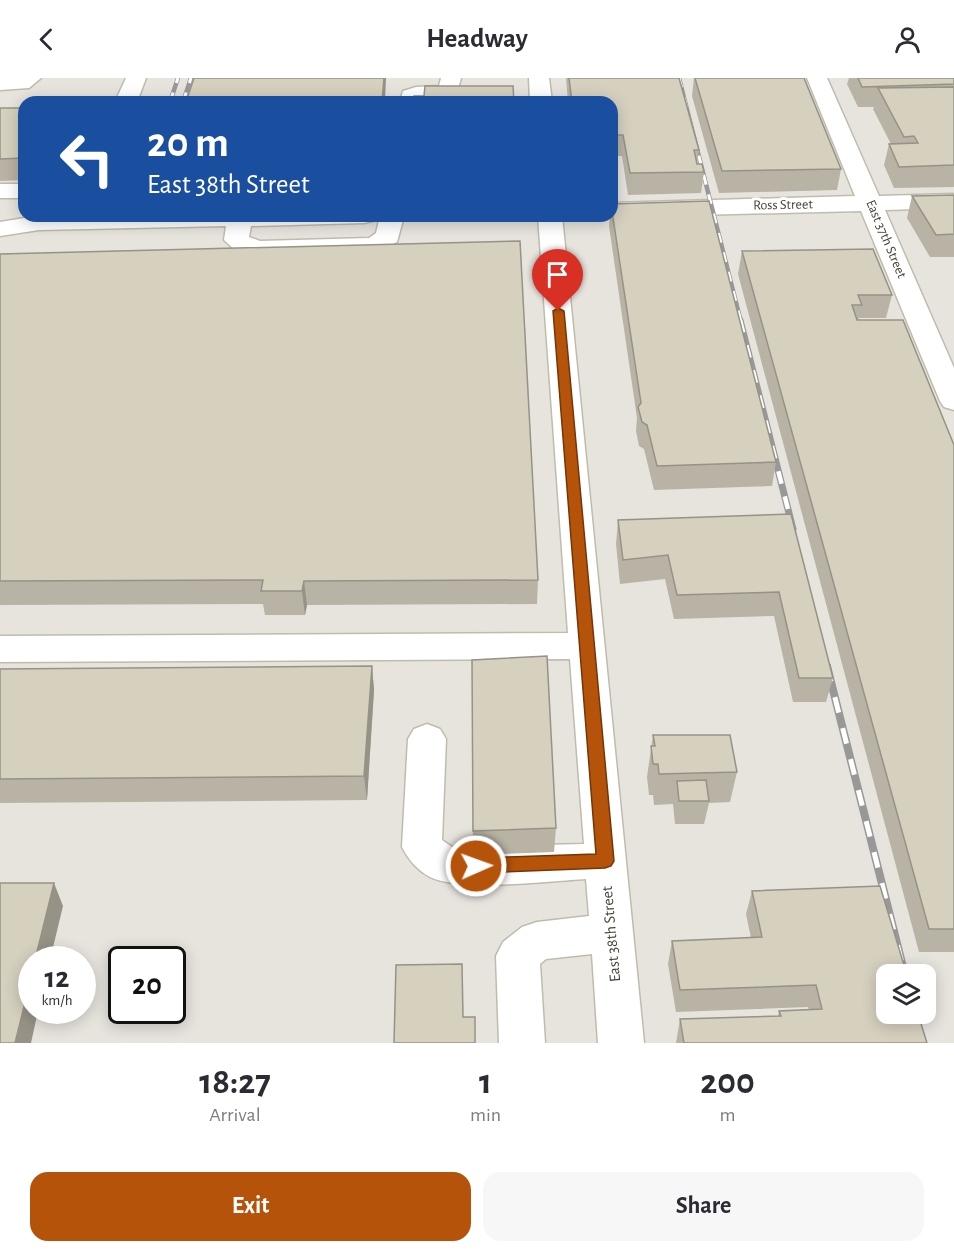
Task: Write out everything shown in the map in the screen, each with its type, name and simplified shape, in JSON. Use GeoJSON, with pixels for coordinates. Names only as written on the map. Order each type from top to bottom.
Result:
{"type":"FeatureCollection","features":[{"type":"Feature","properties":{"kind":"street"},"geometry":{"type":"LineString","coordinates":[[0,84],[22,84],[31,78]]}},
{"type":"Feature","properties":{"kind":"street"},"geometry":{"type":"LineString","coordinates":[[128,96],[136,78]]}},
{"type":"Feature","properties":{"kind":"street"},"geometry":{"type":"LineString","coordinates":[[411,96],[416,93],[450,92],[451,78]]}},
{"type":"Feature","properties":{"kind":"street"},"geometry":{"type":"LineString","coordinates":[[539,78],[540,96]]}},
{"type":"Feature","properties":{"kind":"street","name":"East 37th Street"},"geometry":{"type":"LineString","coordinates":[[817,78],[954,401]]}},
{"type":"Feature","properties":{"kind":"street"},"geometry":{"type":"LineString","coordinates":[[0,191],[18,191]]}},
{"type":"Feature","properties":{"kind":"street","name":"Ross Street"},"geometry":{"type":"LineString","coordinates":[[618,210],[954,201]]}},
{"type":"Feature","properties":{"kind":"street"},"geometry":{"type":"LineString","coordinates":[[0,229],[65,222]]}},
{"type":"Feature","properties":{"kind":"street"},"geometry":{"type":"LineString","coordinates":[[239,222],[236,240],[245,246],[260,249],[374,245],[388,237],[391,222]]}},
{"type":"Feature","properties":{"kind":"street","name":"East 38th Street"},"geometry":{"type":"LineString","coordinates":[[551,222],[621,1043]]}},
{"type":"Feature","properties":{"kind":"street"},"geometry":{"type":"LineString","coordinates":[[925,333],[954,333]]}},
{"type":"Feature","properties":{"kind":"street"},"geometry":{"type":"LineString","coordinates":[[0,649],[588,646]]}},
{"type":"Feature","properties":{"kind":"street"},"geometry":{"type":"LineString","coordinates":[[427,739],[422,847],[443,864],[476,866],[605,861]]}},
{"type":"Feature","properties":{"kind":"street"},"geometry":{"type":"LineString","coordinates":[[522,1043],[518,956],[537,941],[611,933]]}},
{"type":"Feature","properties":{"kind":"shaded area"},"geometry":{"type":"Polygon","coordinates":[[[0,78],[954,78],[954,1043],[0,1043],[0,78]]]}},
{"type":"Feature","properties":{"kind":"building"},"geometry":{"type":"Polygon","coordinates":[[[194,78],[384,78],[382,96],[188,96],[194,78]]]}},
{"type":"Feature","properties":{"kind":"building"},"geometry":{"type":"Polygon","coordinates":[[[569,78],[679,78],[699,150],[694,150],[697,164],[702,164],[704,172],[630,173],[623,135],[618,135],[618,96],[571,96],[569,78]]]}},
{"type":"Feature","properties":{"kind":"building"},"geometry":{"type":"Polygon","coordinates":[[[695,78],[804,78],[841,169],[722,171],[695,78]]]}},
{"type":"Feature","properties":{"kind":"building"},"geometry":{"type":"Polygon","coordinates":[[[858,78],[954,78],[954,84],[862,87],[858,78]]]}},
{"type":"Feature","properties":{"kind":"building"},"geometry":{"type":"Polygon","coordinates":[[[425,86],[513,86],[514,96],[424,96],[425,86]]]}},
{"type":"Feature","properties":{"kind":"building"},"geometry":{"type":"Polygon","coordinates":[[[954,87],[954,165],[899,167],[889,144],[918,143],[914,136],[904,137],[878,88],[954,87]]]}},
{"type":"Feature","properties":{"kind":"building"},"geometry":{"type":"Polygon","coordinates":[[[0,108],[18,108],[18,158],[0,159],[0,108]]]}},
{"type":"Feature","properties":{"kind":"building"},"geometry":{"type":"Polygon","coordinates":[[[954,195],[954,234],[936,235],[912,196],[954,195]]]}},
{"type":"Feature","properties":{"kind":"building"},"geometry":{"type":"Polygon","coordinates":[[[709,201],[776,462],[657,466],[647,425],[642,422],[638,407],[641,403],[614,222],[618,222],[618,204],[709,201]]]}},
{"type":"Feature","properties":{"kind":"building"},"geometry":{"type":"Polygon","coordinates":[[[520,241],[538,580],[304,581],[302,591],[261,591],[263,580],[0,581],[0,254],[520,241]]]}},
{"type":"Feature","properties":{"kind":"building"},"geometry":{"type":"Polygon","coordinates":[[[873,249],[892,295],[858,295],[862,305],[852,305],[857,320],[903,320],[954,445],[954,929],[929,929],[742,251],[873,249]]]}},
{"type":"Feature","properties":{"kind":"building"},"geometry":{"type":"Polygon","coordinates":[[[791,514],[833,678],[799,678],[779,592],[677,595],[668,555],[623,560],[618,520],[791,514]]]}},
{"type":"Feature","properties":{"kind":"building"},"geometry":{"type":"Polygon","coordinates":[[[547,656],[556,828],[473,831],[472,660],[547,656]]]}},
{"type":"Feature","properties":{"kind":"building"},"geometry":{"type":"Polygon","coordinates":[[[372,666],[364,776],[0,779],[0,669],[372,666]]]}},
{"type":"Feature","properties":{"kind":"building"},"geometry":{"type":"Polygon","coordinates":[[[653,735],[730,735],[737,772],[659,774],[658,764],[653,764],[651,746],[655,746],[653,735]]]}},
{"type":"Feature","properties":{"kind":"building"},"geometry":{"type":"Polygon","coordinates":[[[706,780],[709,801],[679,801],[677,781],[706,780]]]}},
{"type":"Feature","properties":{"kind":"building"},"geometry":{"type":"Polygon","coordinates":[[[0,883],[54,883],[38,946],[18,946],[20,1024],[15,1043],[0,1043],[0,883]]]}},
{"type":"Feature","properties":{"kind":"building"},"geometry":{"type":"Polygon","coordinates":[[[880,886],[904,964],[876,964],[876,1024],[921,1024],[927,1043],[684,1043],[680,1019],[781,1016],[779,1011],[822,1009],[816,985],[680,990],[672,941],[762,937],[752,891],[880,886]]]}},
{"type":"Feature","properties":{"kind":"building"},"geometry":{"type":"Polygon","coordinates":[[[462,964],[463,1017],[475,1017],[475,1043],[394,1043],[396,965],[462,964]]]}},
{"type":"Feature","properties":{"kind":"railway"},"geometry":{"type":"LineString","coordinates":[[172,96],[178,78]]}},
{"type":"Feature","properties":{"kind":"railway"},"geometry":{"type":"LineString","coordinates":[[185,96],[191,78]]}},
{"type":"Feature","properties":{"kind":"railway"},"geometry":{"type":"LineString","coordinates":[[679,78],[741,322]]}},
{"type":"Feature","properties":{"kind":"railway"},"geometry":{"type":"LineString","coordinates":[[740,320],[793,529]]}},
{"type":"Feature","properties":{"kind":"railway"},"geometry":{"type":"LineString","coordinates":[[827,666],[902,964]]}},
{"type":"Feature","properties":{"kind":"route"},"geometry":{"type":"LineString","coordinates":[[476,866],[605,861],[558,311]]}}]}
